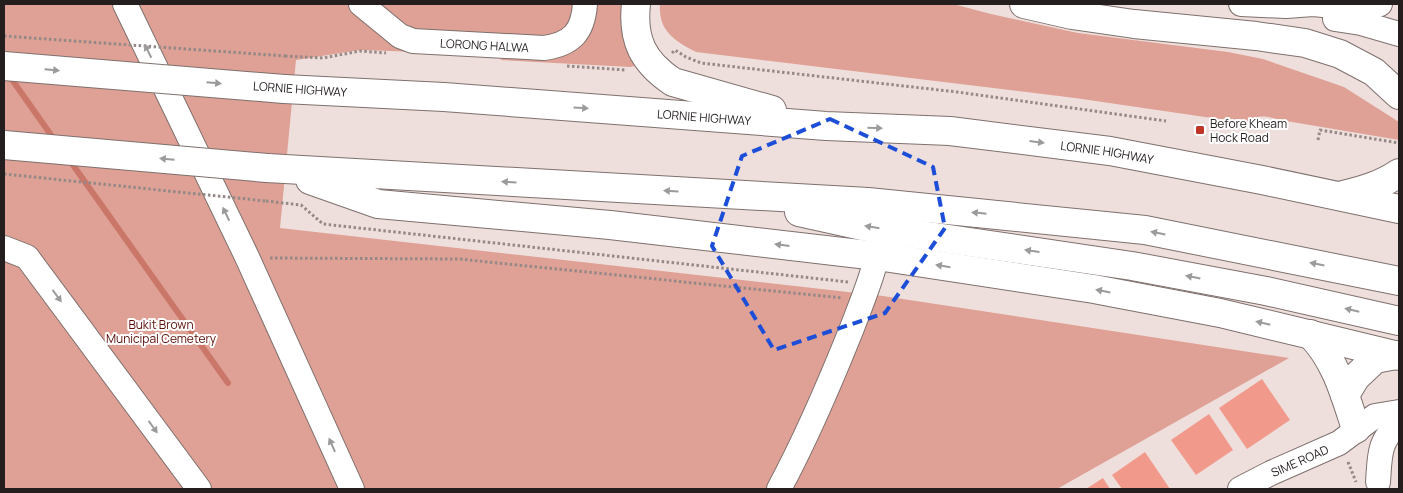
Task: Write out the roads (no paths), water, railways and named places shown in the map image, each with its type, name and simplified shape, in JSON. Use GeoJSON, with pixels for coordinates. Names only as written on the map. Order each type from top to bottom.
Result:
{"type":"FeatureCollection","features":[{"type":"Feature","properties":{"kind":"highway"},"geometry":{"type":"LineString","coordinates":[[636,4],[634,18],[638,43],[645,56],[662,74],[674,82],[826,126]]}},
{"type":"Feature","properties":{"kind":"highway"},"geometry":{"type":"LineString","coordinates":[[1024,4],[1134,24],[1256,36],[1305,43],[1340,54],[1374,72],[1399,95]]}},
{"type":"Feature","properties":{"kind":"highway","name":"LORNIE HIGHWAY"},"geometry":{"type":"LineString","coordinates":[[4,66],[284,89],[444,97],[826,126],[950,131],[1110,151],[1399,209]]}},
{"type":"Feature","properties":{"kind":"highway"},"geometry":{"type":"LineString","coordinates":[[4,145],[274,169],[868,202],[1145,230],[1399,281]]}},
{"type":"Feature","properties":{"kind":"highway"},"geometry":{"type":"LineString","coordinates":[[274,169],[378,204],[610,225],[875,266],[1094,289],[1220,313],[1398,356]]}},
{"type":"Feature","properties":{"kind":"highway"},"geometry":{"type":"LineString","coordinates":[[1336,196],[1373,187],[1388,181],[1399,173]]}},
{"type":"Feature","properties":{"kind":"highway"},"geometry":{"type":"LineString","coordinates":[[720,194],[867,227],[1132,266],[1266,291],[1399,321]]}},
{"type":"Feature","properties":{"kind":"highway"},"geometry":{"type":"LineString","coordinates":[[1310,334],[1323,347],[1330,359],[1345,395],[1348,436]]}},
{"type":"Feature","properties":{"kind":"highway"},"geometry":{"type":"LineString","coordinates":[[1345,395],[1356,377],[1375,359],[1398,356]]}},
{"type":"Feature","properties":{"kind":"street"},"geometry":{"type":"LineString","coordinates":[[125,4],[247,258],[352,489]]}},
{"type":"Feature","properties":{"kind":"street","name":"LORONG HALWA"},"geometry":{"type":"LineString","coordinates":[[365,7],[400,36],[413,41],[544,48],[568,41],[578,32],[584,18],[585,4]]}},
{"type":"Feature","properties":{"kind":"street"},"geometry":{"type":"LineString","coordinates":[[1241,4],[1286,6],[1312,4],[1365,8],[1380,4]]}},
{"type":"Feature","properties":{"kind":"street"},"geometry":{"type":"LineString","coordinates":[[1286,6],[1310,15],[1360,24],[1399,34]]}},
{"type":"Feature","properties":{"kind":"street"},"geometry":{"type":"LineString","coordinates":[[4,248],[27,257],[200,489]]}},
{"type":"Feature","properties":{"kind":"street"},"geometry":{"type":"LineString","coordinates":[[779,489],[837,368],[864,300],[875,266]]}},
{"type":"Feature","properties":{"kind":"street","name":"SIME ROAD"},"geometry":{"type":"LineString","coordinates":[[1240,489],[1348,436],[1375,416],[1399,412]]}},
{"type":"Feature","properties":{"kind":"street"},"geometry":{"type":"LineString","coordinates":[[1372,487],[1380,448],[1390,430],[1399,423]]}},
{"type":"Feature","properties":{"kind":"street"},"geometry":{"type":"LineString","coordinates":[[1348,436],[1372,487]]}},
{"type":"Feature","properties":{"kind":"waterway"},"geometry":{"type":"LineString","coordinates":[[8,74],[56,142]]}},
{"type":"Feature","properties":{"kind":"waterway"},"geometry":{"type":"LineString","coordinates":[[68,158],[228,383]]}},
{"type":"Feature","properties":{"kind":"place","name":"Before Kheam Hock Road"},"geometry":{"type":"Point","coordinates":[1200,130]}},
{"type":"Feature","properties":{"kind":"park label","name":"Bukit Brown Municipal Cemetery"},"geometry":{"type":"Point","coordinates":[161,331]}}]}
